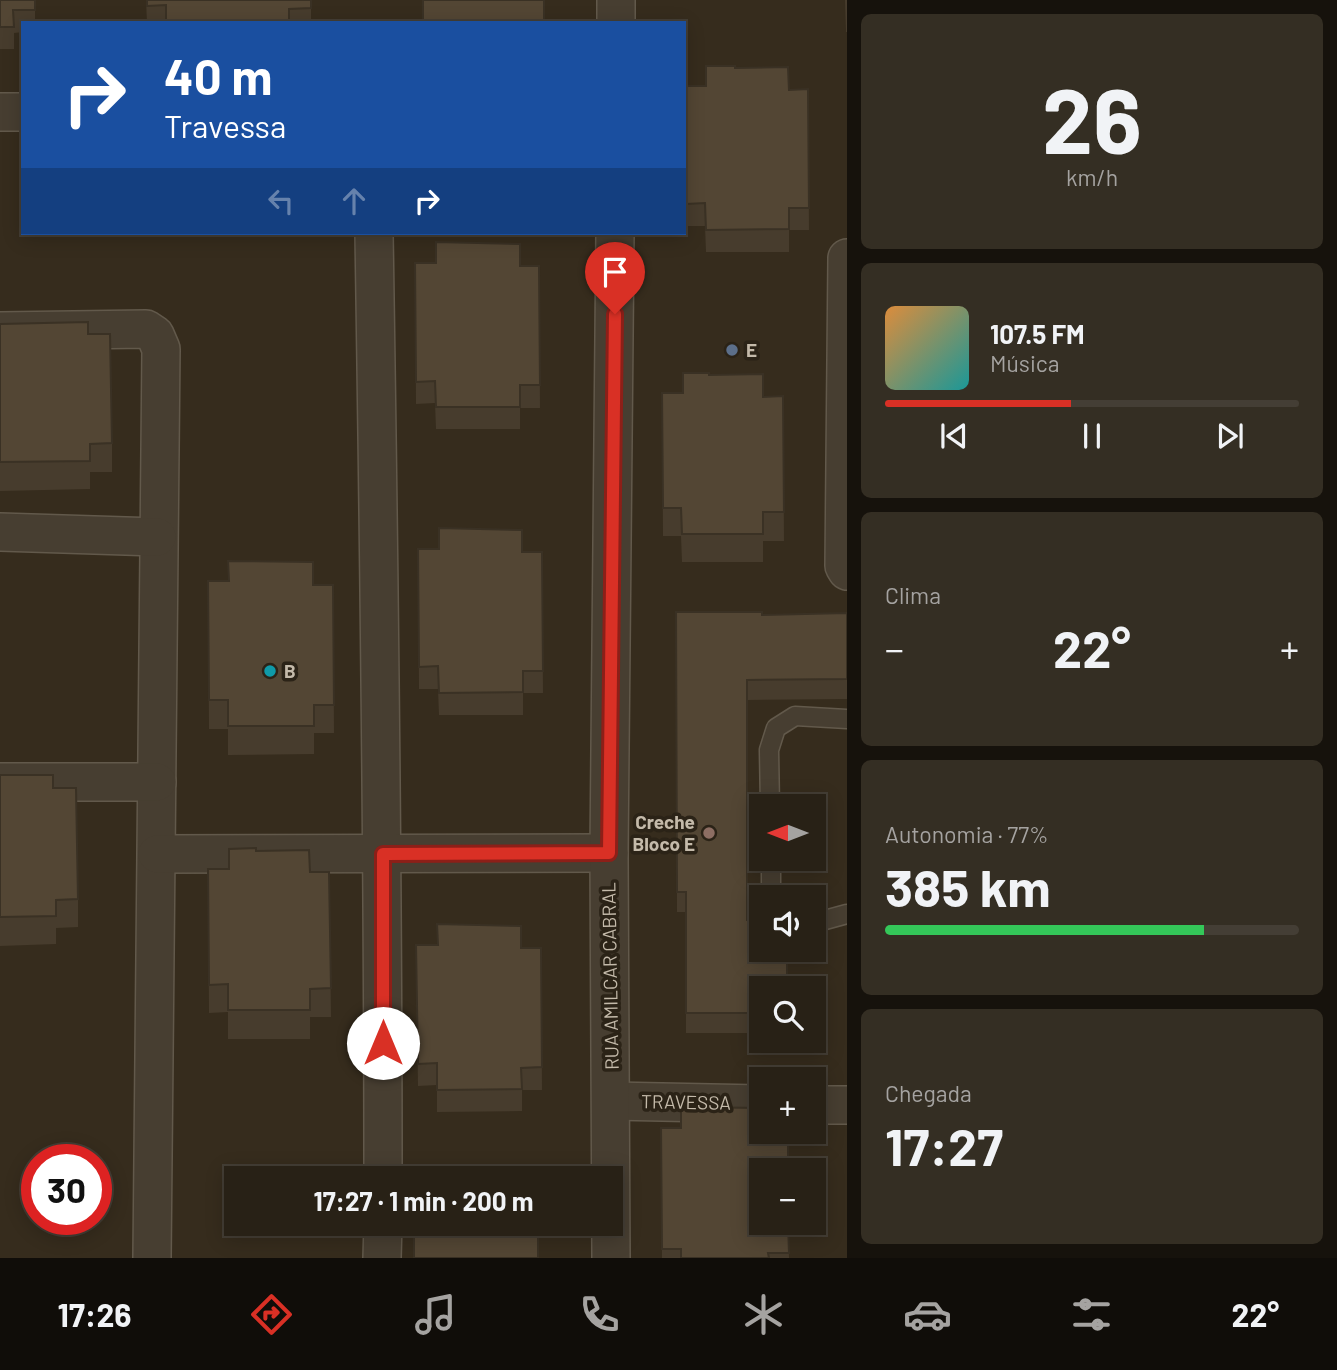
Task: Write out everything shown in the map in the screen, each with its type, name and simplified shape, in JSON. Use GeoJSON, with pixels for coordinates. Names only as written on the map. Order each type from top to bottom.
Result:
{"type":"FeatureCollection","features":[{"type":"Feature","properties":{"kind":"street"},"geometry":{"type":"LineString","coordinates":[[616,0],[616,21]]}},
{"type":"Feature","properties":{"kind":"street"},"geometry":{"type":"LineString","coordinates":[[0,113],[21,112]]}},
{"type":"Feature","properties":{"kind":"street"},"geometry":{"type":"LineString","coordinates":[[374,235],[376,521],[383,854],[383,1166]]}},
{"type":"Feature","properties":{"kind":"street","name":"RUA AMILCAR CABRAL"},"geometry":{"type":"LineString","coordinates":[[611,1258],[609,853],[615,235]]}},
{"type":"Feature","properties":{"kind":"street"},"geometry":{"type":"LineString","coordinates":[[847,258],[844,566],[847,571]]}},
{"type":"Feature","properties":{"kind":"street"},"geometry":{"type":"LineString","coordinates":[[0,331],[146,329],[155,335],[161,349],[157,537],[157,854],[152,1258]]}},
{"type":"Feature","properties":{"kind":"street"},"geometry":{"type":"LineString","coordinates":[[0,532],[157,537]]}},
{"type":"Feature","properties":{"kind":"street"},"geometry":{"type":"LineString","coordinates":[[0,782],[157,782]]}},
{"type":"Feature","properties":{"kind":"street"},"geometry":{"type":"LineString","coordinates":[[157,854],[609,853]]}},
{"type":"Feature","properties":{"kind":"street","name":"TRAVESSA"},"geometry":{"type":"LineString","coordinates":[[611,1101],[749,1104]]}},
{"type":"Feature","properties":{"kind":"street"},"geometry":{"type":"LineString","coordinates":[[826,1105],[847,1105]]}},
{"type":"Feature","properties":{"kind":"street"},"geometry":{"type":"LineString","coordinates":[[382,1258],[383,1236]]}},
{"type":"Feature","properties":{"kind":"lane"},"geometry":{"type":"LineString","coordinates":[[770,794],[769,750],[775,728],[795,716],[847,719]]}},
{"type":"Feature","properties":{"kind":"lane"},"geometry":{"type":"LineString","coordinates":[[826,920],[847,914]]}},
{"type":"Feature","properties":{"kind":"building"},"geometry":{"type":"Polygon","coordinates":[[[0,0],[35,0],[35,10],[13,10],[14,27],[0,27],[0,0]]]}},
{"type":"Feature","properties":{"kind":"building"},"geometry":{"type":"Polygon","coordinates":[[[147,0],[311,0],[311,8],[289,9],[289,21],[166,21],[166,5],[147,6],[147,0]]]}},
{"type":"Feature","properties":{"kind":"building"},"geometry":{"type":"Polygon","coordinates":[[[423,0],[544,0],[544,21],[423,21],[423,0]]]}},
{"type":"Feature","properties":{"kind":"building"},"geometry":{"type":"Polygon","coordinates":[[[706,66],[788,67],[789,90],[808,89],[809,208],[789,208],[789,229],[706,230],[705,203],[686,204],[686,86],[706,86],[706,66]]]}},
{"type":"Feature","properties":{"kind":"building"},"geometry":{"type":"Polygon","coordinates":[[[436,242],[520,244],[520,266],[539,266],[540,385],[520,385],[520,407],[436,407],[435,381],[416,382],[415,263],[436,263],[436,242]]]}},
{"type":"Feature","properties":{"kind":"building"},"geometry":{"type":"Polygon","coordinates":[[[88,322],[88,334],[110,334],[112,443],[90,444],[90,461],[0,462],[0,324],[88,322]]]}},
{"type":"Feature","properties":{"kind":"building"},"geometry":{"type":"Polygon","coordinates":[[[683,373],[763,374],[763,397],[783,396],[784,512],[763,512],[763,534],[682,534],[681,508],[663,508],[662,393],[683,393],[683,373]]]}},
{"type":"Feature","properties":{"kind":"building"},"geometry":{"type":"Polygon","coordinates":[[[439,528],[522,530],[522,552],[542,552],[543,671],[523,671],[523,692],[439,693],[438,666],[419,667],[418,549],[439,549],[439,528]]]}},
{"type":"Feature","properties":{"kind":"building","name":"B"},"geometry":{"type":"Polygon","coordinates":[[[228,561],[313,562],[313,585],[333,585],[334,705],[314,705],[314,726],[228,726],[228,700],[209,700],[208,581],[229,581],[228,561]]]}},
{"type":"Feature","properties":{"kind":"building"},"geometry":{"type":"Polygon","coordinates":[[[676,612],[762,612],[762,615],[847,613],[847,679],[747,680],[749,962],[787,962],[787,976],[749,976],[749,1013],[686,1013],[686,892],[677,892],[676,612]]]}},
{"type":"Feature","properties":{"kind":"building"},"geometry":{"type":"Polygon","coordinates":[[[0,775],[53,775],[53,788],[76,788],[78,899],[56,900],[56,916],[0,917],[0,775]]]}},
{"type":"Feature","properties":{"kind":"building"},"geometry":{"type":"Polygon","coordinates":[[[256,848],[256,851],[309,850],[310,872],[329,872],[331,988],[310,989],[310,1010],[228,1010],[228,984],[209,985],[208,869],[229,869],[229,849],[256,848]]]}},
{"type":"Feature","properties":{"kind":"building"},"geometry":{"type":"Polygon","coordinates":[[[437,924],[521,926],[521,948],[541,948],[542,1067],[521,1068],[522,1089],[437,1090],[437,1063],[418,1064],[416,945],[438,945],[437,924]]]}},
{"type":"Feature","properties":{"kind":"building"},"geometry":{"type":"Polygon","coordinates":[[[681,1107],[749,1108],[749,1144],[788,1144],[788,1158],[749,1158],[749,1235],[788,1235],[789,1253],[768,1253],[769,1258],[681,1258],[681,1249],[662,1249],[661,1128],[681,1128],[681,1107]]]}},
{"type":"Feature","properties":{"kind":"building"},"geometry":{"type":"Polygon","coordinates":[[[414,1236],[538,1236],[538,1258],[414,1258],[414,1236]]]}},
{"type":"Feature","properties":{"kind":"place","name":"E"},"geometry":{"type":"Point","coordinates":[732,350]}},
{"type":"Feature","properties":{"kind":"place","name":"B"},"geometry":{"type":"Point","coordinates":[270,671]}},
{"type":"Feature","properties":{"kind":"place","name":"Creche Bloco E"},"geometry":{"type":"Point","coordinates":[709,833]}},
{"type":"Feature","properties":{"kind":"route"},"geometry":{"type":"LineString","coordinates":[[383,1043],[383,854],[609,853],[615,314]]}}]}
